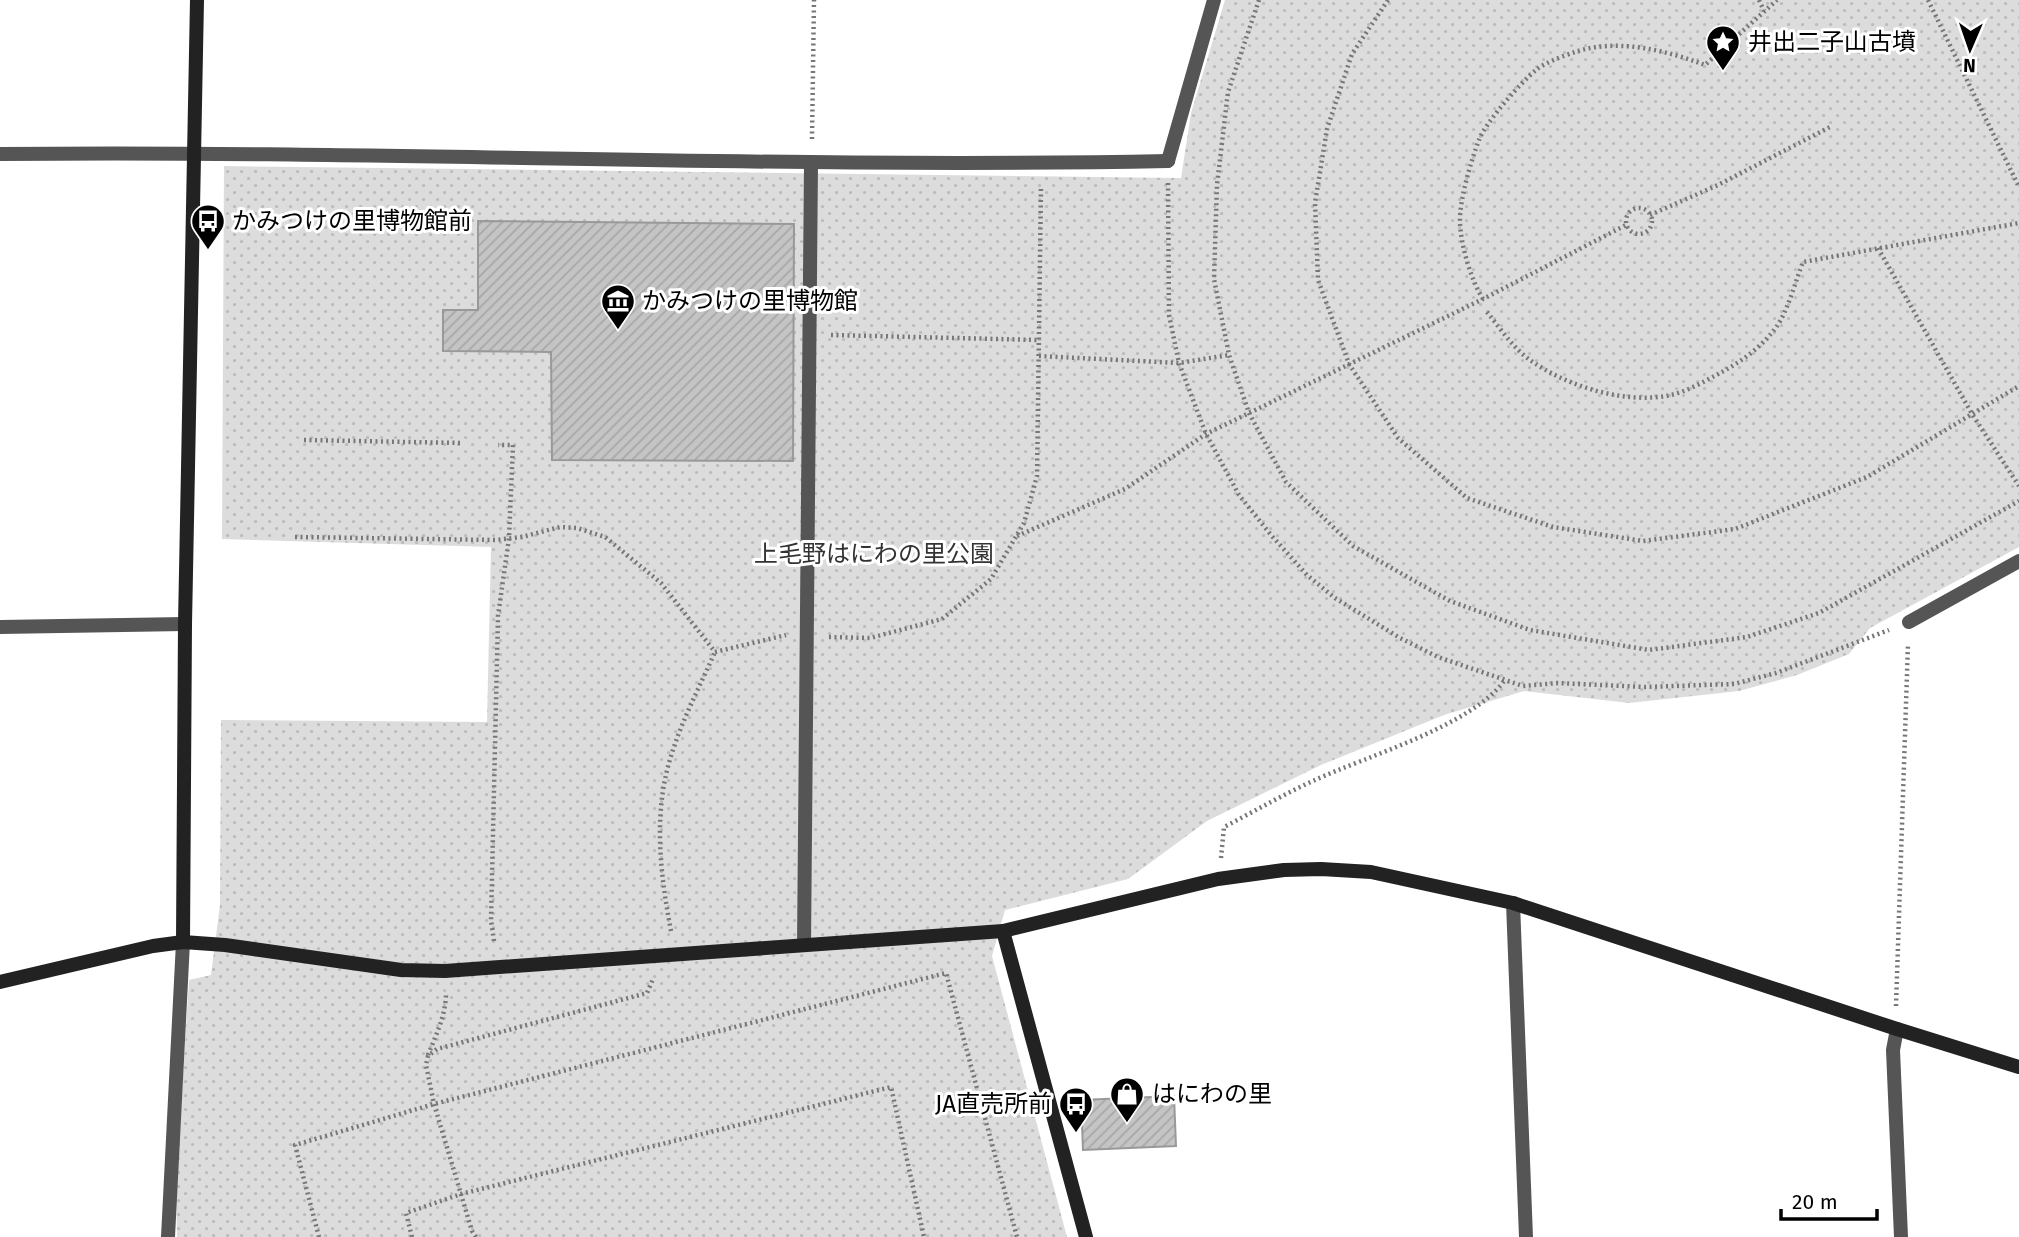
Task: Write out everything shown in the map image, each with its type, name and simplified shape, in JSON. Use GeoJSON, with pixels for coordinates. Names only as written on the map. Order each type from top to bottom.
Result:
{"type":"FeatureCollection","features":[{"type":"Feature","properties":{"kind":"street"},"geometry":{"type":"LineString","coordinates":[[169,1237],[183,942],[184,624],[197,0]]}},
{"type":"Feature","properties":{"kind":"street"},"geometry":{"type":"LineString","coordinates":[[0,154],[194,152],[811,163],[1041,164],[1168,161],[1214,0]]}},
{"type":"Feature","properties":{"kind":"street"},"geometry":{"type":"LineString","coordinates":[[804,945],[811,163]]}},
{"type":"Feature","properties":{"kind":"street"},"geometry":{"type":"LineString","coordinates":[[1909,622],[2019,561]]}},
{"type":"Feature","properties":{"kind":"street"},"geometry":{"type":"LineString","coordinates":[[0,627],[184,624]]}},
{"type":"Feature","properties":{"kind":"street"},"geometry":{"type":"LineString","coordinates":[[0,982],[153,946],[183,942],[225,945],[391,969],[445,971],[1003,931],[1218,879],[1284,870],[1321,869],[1371,872],[1513,903],[2019,1067]]}},
{"type":"Feature","properties":{"kind":"street"},"geometry":{"type":"LineString","coordinates":[[1513,903],[1526,1237]]}},
{"type":"Feature","properties":{"kind":"street"},"geometry":{"type":"LineString","coordinates":[[1003,931],[1086,1237]]}},
{"type":"Feature","properties":{"kind":"street"},"geometry":{"type":"LineString","coordinates":[[1897,1029],[1892,1050],[1901,1237]]}},
{"type":"Feature","properties":{"kind":"path"},"geometry":{"type":"LineString","coordinates":[[811,163],[814,0]]}},
{"type":"Feature","properties":{"kind":"path"},"geometry":{"type":"LineString","coordinates":[[1259,0],[1228,92],[1217,185],[1214,279],[1229,355],[1249,413],[1286,482],[1353,546],[1450,601],[1530,630],[1649,650],[1747,637],[1819,612],[2019,501]]}},
{"type":"Feature","properties":{"kind":"path"},"geometry":{"type":"LineString","coordinates":[[1388,0],[1352,54],[1327,129],[1315,203],[1318,279],[1349,364],[1398,438],[1467,498],[1553,527],[1643,541],[1735,529],[1867,477],[2019,386]]}},
{"type":"Feature","properties":{"kind":"path"},"geometry":{"type":"LineString","coordinates":[[1759,0],[1764,11]]}},
{"type":"Feature","properties":{"kind":"path"},"geometry":{"type":"LineString","coordinates":[[1483,299],[1473,284],[1460,223],[1462,198],[1480,138],[1497,114],[1537,69],[1576,51],[1607,46],[1653,50],[1678,55],[1705,65],[1777,0]]}},
{"type":"Feature","properties":{"kind":"path"},"geometry":{"type":"LineString","coordinates":[[1928,0],[2019,187]]}},
{"type":"Feature","properties":{"kind":"path"},"geometry":{"type":"LineString","coordinates":[[1650,215],[1718,185],[1830,127]]}},
{"type":"Feature","properties":{"kind":"path"},"geometry":{"type":"LineString","coordinates":[[1168,161],[1169,315],[1179,363],[1206,434],[1239,495],[1307,575],[1335,598],[1400,638],[1438,657],[1522,686],[1558,683],[1645,687],[1734,684],[1776,673],[1909,622],[1896,988],[1897,1029]]}},
{"type":"Feature","properties":{"kind":"path"},"geometry":{"type":"LineString","coordinates":[[715,652],[785,635],[870,638],[942,619],[991,579],[1024,523],[1037,476],[1041,164]]}},
{"type":"Feature","properties":{"kind":"path"},"geometry":{"type":"LineString","coordinates":[[1626,225],[1627,217],[1632,211],[1640,209],[1650,215]]}},
{"type":"Feature","properties":{"kind":"path"},"geometry":{"type":"LineString","coordinates":[[1626,225],[1636,234],[1644,233],[1651,224],[1650,215]]}},
{"type":"Feature","properties":{"kind":"path"},"geometry":{"type":"LineString","coordinates":[[1487,312],[1528,359],[1559,377],[1591,390],[1636,397],[1671,395],[1732,367],[1757,348],[1778,325],[1803,262],[2019,223]]}},
{"type":"Feature","properties":{"kind":"path"},"geometry":{"type":"LineString","coordinates":[[1016,537],[1125,489],[1206,434],[1483,299],[1626,225]]}},
{"type":"Feature","properties":{"kind":"path"},"geometry":{"type":"LineString","coordinates":[[1878,248],[1972,414],[2019,486]]}},
{"type":"Feature","properties":{"kind":"path"},"geometry":{"type":"LineString","coordinates":[[809,339],[825,335],[1039,340]]}},
{"type":"Feature","properties":{"kind":"path"},"geometry":{"type":"LineString","coordinates":[[1039,356],[1179,363],[1229,355]]}},
{"type":"Feature","properties":{"kind":"path"},"geometry":{"type":"LineString","coordinates":[[304,440],[462,443]]}},
{"type":"Feature","properties":{"kind":"path"},"geometry":{"type":"LineString","coordinates":[[495,941],[491,920],[498,616],[509,538],[513,445],[498,445]]}},
{"type":"Feature","properties":{"kind":"path"},"geometry":{"type":"LineString","coordinates":[[295,537],[496,540],[523,537],[560,527],[577,528],[605,537],[662,583],[715,652]]}},
{"type":"Feature","properties":{"kind":"path"},"geometry":{"type":"LineString","coordinates":[[671,931],[660,875],[661,808],[671,757],[715,652]]}},
{"type":"Feature","properties":{"kind":"path"},"geometry":{"type":"LineString","coordinates":[[1218,879],[1224,827],[1314,780],[1437,729],[1494,695],[1504,681]]}},
{"type":"Feature","properties":{"kind":"path"},"geometry":{"type":"LineString","coordinates":[[445,971],[446,1002],[426,1065],[434,1104],[476,1237]]}},
{"type":"Feature","properties":{"kind":"path"},"geometry":{"type":"LineString","coordinates":[[319,1237],[295,1145],[434,1104],[946,973],[1017,1237]]}},
{"type":"Feature","properties":{"kind":"path"},"geometry":{"type":"LineString","coordinates":[[428,1056],[437,1049],[647,993],[654,978]]}},
{"type":"Feature","properties":{"kind":"path"},"geometry":{"type":"LineString","coordinates":[[412,1237],[406,1213],[461,1194],[891,1087],[924,1237]]}},
{"type":"Feature","properties":{"kind":"green space","name":"上毛野はにわの里公園"},"geometry":{"type":"Polygon","coordinates":[[[1225,0],[2019,0],[2019,547],[1870,628],[1849,654],[1797,675],[1739,691],[1629,703],[1524,691],[1444,715],[1321,765],[1207,821],[1128,879],[1005,910],[992,956],[1067,1237],[177,1237],[176,1191],[189,980],[211,975],[220,905],[221,720],[487,722],[491,547],[222,539],[224,166],[1181,178],[1191,113],[1225,0]]]}},
{"type":"Feature","properties":{"kind":"building","name":"かみつけの里博物館"},"geometry":{"type":"Polygon","coordinates":[[[478,221],[794,224],[793,461],[552,460],[551,352],[443,351],[443,310],[478,310],[478,221]]]}},
{"type":"Feature","properties":{"kind":"building"},"geometry":{"type":"Polygon","coordinates":[[[1174,1096],[1176,1146],[1083,1150],[1081,1100],[1174,1096]]]}},
{"type":"Feature","properties":{"kind":"place","name":"井出二子山古墳"},"geometry":{"type":"Point","coordinates":[1723,72]}},
{"type":"Feature","properties":{"kind":"place","name":"かみつけの里博物館前"},"geometry":{"type":"Point","coordinates":[208,251]}},
{"type":"Feature","properties":{"kind":"place","name":"かみつけの里博物館"},"geometry":{"type":"Point","coordinates":[618,331]}},
{"type":"Feature","properties":{"kind":"place","name":"はにわの里"},"geometry":{"type":"Point","coordinates":[1127,1124]}},
{"type":"Feature","properties":{"kind":"place","name":"JA直売所前"},"geometry":{"type":"Point","coordinates":[1076,1134]}}]}
